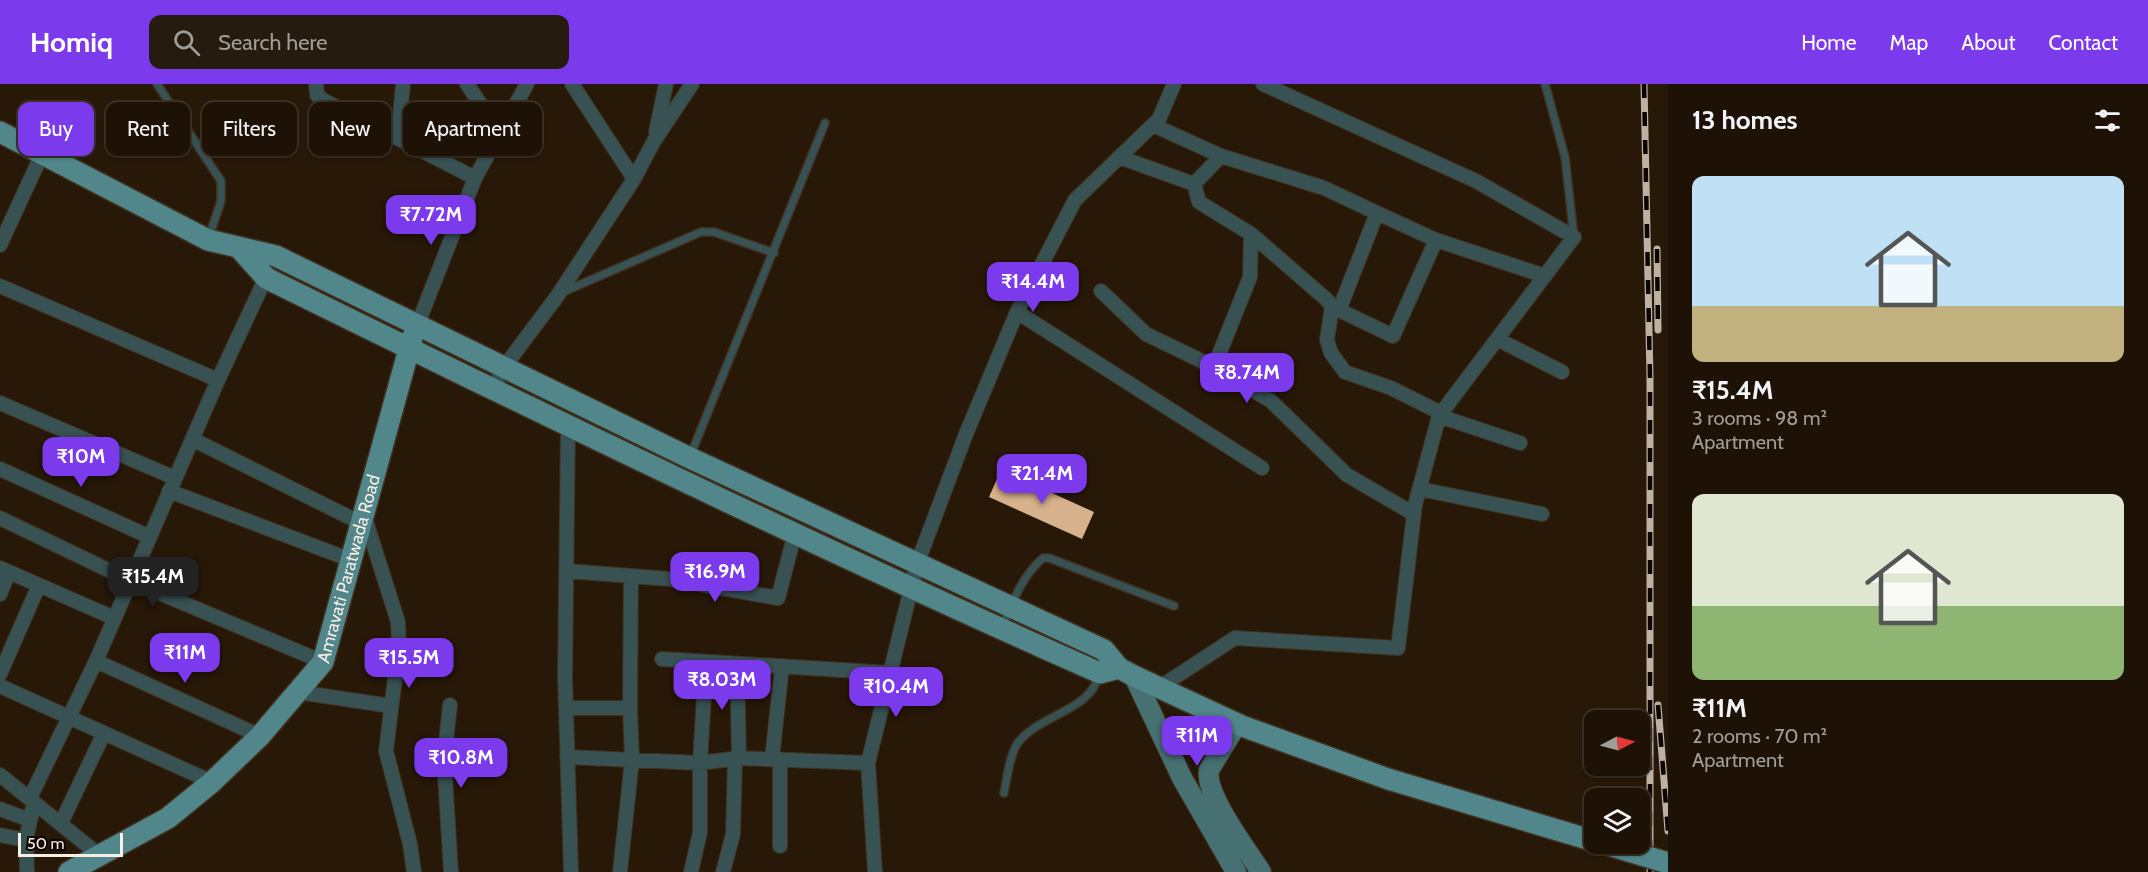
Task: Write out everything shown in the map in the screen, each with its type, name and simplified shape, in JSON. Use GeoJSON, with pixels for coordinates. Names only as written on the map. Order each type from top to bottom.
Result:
{"type":"FeatureCollection","features":[{"type":"Feature","properties":{"kind":"main road"},"geometry":{"type":"LineString","coordinates":[[0,132],[18,140]]}},
{"type":"Feature","properties":{"kind":"main road"},"geometry":{"type":"LineString","coordinates":[[50,156],[208,240],[242,250],[276,256],[690,458],[1104,650],[1118,672]]}},
{"type":"Feature","properties":{"kind":"main road"},"geometry":{"type":"LineString","coordinates":[[242,250],[266,278],[568,427],[911,590],[1002,630],[1160,687],[1237,724],[1388,779],[1584,838]]}},
{"type":"Feature","properties":{"kind":"main road","name":"Amravati Paratwada Road"},"geometry":{"type":"LineString","coordinates":[[69,872],[168,818],[212,782],[260,736],[323,662],[408,348],[417,326]]}},
{"type":"Feature","properties":{"kind":"main road"},"geometry":{"type":"LineString","coordinates":[[1638,854],[1668,863]]}},
{"type":"Feature","properties":{"kind":"street"},"geometry":{"type":"LineString","coordinates":[[316,84],[317,95],[323,100],[475,178]]}},
{"type":"Feature","properties":{"kind":"street"},"geometry":{"type":"LineString","coordinates":[[399,138],[403,84]]}},
{"type":"Feature","properties":{"kind":"street"},"geometry":{"type":"LineString","coordinates":[[466,84],[478,102]]}},
{"type":"Feature","properties":{"kind":"street"},"geometry":{"type":"LineString","coordinates":[[516,102],[527,84]]}},
{"type":"Feature","properties":{"kind":"street"},"geometry":{"type":"LineString","coordinates":[[572,84],[634,179]]}},
{"type":"Feature","properties":{"kind":"street"},"geometry":{"type":"LineString","coordinates":[[654,141],[666,84]]}},
{"type":"Feature","properties":{"kind":"street"},"geometry":{"type":"LineString","coordinates":[[493,389],[505,366],[558,295],[634,179],[654,141],[692,84]]}},
{"type":"Feature","properties":{"kind":"street"},"geometry":{"type":"LineString","coordinates":[[875,872],[868,763],[917,564],[1017,312],[1075,200],[1159,119],[1174,84]]}},
{"type":"Feature","properties":{"kind":"street"},"geometry":{"type":"LineString","coordinates":[[1160,687],[1235,638],[1398,648],[1414,514],[1440,414],[1574,237],[1476,181],[1263,84]]}},
{"type":"Feature","properties":{"kind":"street"},"geometry":{"type":"LineString","coordinates":[[1153,125],[1221,156],[1323,188],[1436,240],[1545,276]]}},
{"type":"Feature","properties":{"kind":"street"},"geometry":{"type":"LineString","coordinates":[[0,245],[41,156]]}},
{"type":"Feature","properties":{"kind":"street"},"geometry":{"type":"LineString","coordinates":[[417,326],[475,178],[486,156]]}},
{"type":"Feature","properties":{"kind":"street"},"geometry":{"type":"LineString","coordinates":[[1194,184],[1221,156]]}},
{"type":"Feature","properties":{"kind":"street"},"geometry":{"type":"LineString","coordinates":[[1119,157],[1194,184]]}},
{"type":"Feature","properties":{"kind":"street"},"geometry":{"type":"LineString","coordinates":[[1194,184],[1200,202],[1251,234],[1336,308],[1394,336],[1436,240]]}},
{"type":"Feature","properties":{"kind":"street"},"geometry":{"type":"LineString","coordinates":[[1377,213],[1336,308],[1327,340],[1332,353],[1345,372],[1391,388],[1440,414],[1520,443]]}},
{"type":"Feature","properties":{"kind":"street"},"geometry":{"type":"LineString","coordinates":[[1214,367],[1250,277],[1251,234]]}},
{"type":"Feature","properties":{"kind":"street"},"geometry":{"type":"LineString","coordinates":[[27,872],[26,840],[32,800],[68,717],[96,661],[218,380],[276,256]]}},
{"type":"Feature","properties":{"kind":"street"},"geometry":{"type":"LineString","coordinates":[[0,286],[218,380]]}},
{"type":"Feature","properties":{"kind":"street"},"geometry":{"type":"LineString","coordinates":[[1101,291],[1146,334],[1214,367],[1271,401],[1347,475],[1414,514]]}},
{"type":"Feature","properties":{"kind":"street"},"geometry":{"type":"LineString","coordinates":[[1017,312],[1263,468]]}},
{"type":"Feature","properties":{"kind":"street"},"geometry":{"type":"LineString","coordinates":[[1497,339],[1562,372]]}},
{"type":"Feature","properties":{"kind":"street"},"geometry":{"type":"LineString","coordinates":[[0,403],[172,485],[351,560]]}},
{"type":"Feature","properties":{"kind":"street"},"geometry":{"type":"LineString","coordinates":[[568,427],[566,708],[570,872]]}},
{"type":"Feature","properties":{"kind":"street"},"geometry":{"type":"LineString","coordinates":[[192,439],[362,519],[398,622],[399,645],[386,745],[387,761],[410,844],[414,872]]}},
{"type":"Feature","properties":{"kind":"street"},"geometry":{"type":"LineString","coordinates":[[0,469],[150,537]]}},
{"type":"Feature","properties":{"kind":"street"},"geometry":{"type":"LineString","coordinates":[[1420,489],[1542,514]]}},
{"type":"Feature","properties":{"kind":"street"},"geometry":{"type":"LineString","coordinates":[[0,518],[131,581],[323,662]]}},
{"type":"Feature","properties":{"kind":"street"},"geometry":{"type":"LineString","coordinates":[[567,571],[670,579],[778,598],[795,533]]}},
{"type":"Feature","properties":{"kind":"street"},"geometry":{"type":"LineString","coordinates":[[0,594],[5,570],[114,618]]}},
{"type":"Feature","properties":{"kind":"street"},"geometry":{"type":"LineString","coordinates":[[620,872],[632,760],[631,576]]}},
{"type":"Feature","properties":{"kind":"street"},"geometry":{"type":"LineString","coordinates":[[0,674],[39,585]]}},
{"type":"Feature","properties":{"kind":"street"},"geometry":{"type":"LineString","coordinates":[[662,659],[891,674]]}},
{"type":"Feature","properties":{"kind":"street"},"geometry":{"type":"LineString","coordinates":[[96,661],[260,736]]}},
{"type":"Feature","properties":{"kind":"street"},"geometry":{"type":"LineString","coordinates":[[691,872],[700,832],[700,763],[706,662]]}},
{"type":"Feature","properties":{"kind":"street"},"geometry":{"type":"LineString","coordinates":[[723,872],[733,834],[737,758],[737,664]]}},
{"type":"Feature","properties":{"kind":"street"},"geometry":{"type":"LineString","coordinates":[[780,846],[776,759],[782,666]]}},
{"type":"Feature","properties":{"kind":"street"},"geometry":{"type":"LineString","coordinates":[[1118,672],[1182,778],[1231,871]]}},
{"type":"Feature","properties":{"kind":"street"},"geometry":{"type":"LineString","coordinates":[[0,686],[212,782]]}},
{"type":"Feature","properties":{"kind":"street"},"geometry":{"type":"LineString","coordinates":[[298,692],[391,706]]}},
{"type":"Feature","properties":{"kind":"street"},"geometry":{"type":"LineString","coordinates":[[450,705],[444,760],[451,872]]}},
{"type":"Feature","properties":{"kind":"street"},"geometry":{"type":"LineString","coordinates":[[566,708],[630,708]]}},
{"type":"Feature","properties":{"kind":"street"},"geometry":{"type":"LineString","coordinates":[[1237,724],[1209,770],[1208,776],[1217,800],[1261,872]]}},
{"type":"Feature","properties":{"kind":"street"},"geometry":{"type":"LineString","coordinates":[[61,823],[104,733]]}},
{"type":"Feature","properties":{"kind":"street"},"geometry":{"type":"LineString","coordinates":[[567,757],[700,763],[737,758],[868,763]]}},
{"type":"Feature","properties":{"kind":"street"},"geometry":{"type":"LineString","coordinates":[[0,775],[99,855]]}},
{"type":"Feature","properties":{"kind":"street"},"geometry":{"type":"LineString","coordinates":[[1182,778],[1208,776]]}},
{"type":"Feature","properties":{"kind":"street"},"geometry":{"type":"LineString","coordinates":[[0,809],[30,820]]}},
{"type":"Feature","properties":{"kind":"street"},"geometry":{"type":"LineString","coordinates":[[0,835],[26,840]]}},
{"type":"Feature","properties":{"kind":"lane"},"geometry":{"type":"LineString","coordinates":[[157,84],[221,181],[221,201],[208,240]]}},
{"type":"Feature","properties":{"kind":"lane"},"geometry":{"type":"LineString","coordinates":[[1545,84],[1565,157],[1574,237]]}},
{"type":"Feature","properties":{"kind":"lane"},"geometry":{"type":"LineString","coordinates":[[680,479],[774,253],[825,123]]}},
{"type":"Feature","properties":{"kind":"lane"},"geometry":{"type":"LineString","coordinates":[[558,295],[701,232],[714,232],[774,253]]}},
{"type":"Feature","properties":{"kind":"lane"},"geometry":{"type":"LineString","coordinates":[[1002,630],[1010,606],[1036,564],[1043,558],[1049,558],[1174,606]]}},
{"type":"Feature","properties":{"kind":"lane"},"geometry":{"type":"LineString","coordinates":[[1004,793],[1016,746],[1026,734],[1118,672]]}},
{"type":"Feature","properties":{"kind":"building"},"geometry":{"type":"Polygon","coordinates":[[[1001,470],[1094,512],[1082,539],[989,497],[1001,470]]]}},
{"type":"Feature","properties":{"kind":"railway"},"geometry":{"type":"LineString","coordinates":[[1644,84],[1650,378],[1650,872]]}},
{"type":"Feature","properties":{"kind":"railway"},"geometry":{"type":"LineString","coordinates":[[1657,249],[1658,330]]}},
{"type":"Feature","properties":{"kind":"railway"},"geometry":{"type":"LineString","coordinates":[[1658,705],[1668,831]]}}]}
